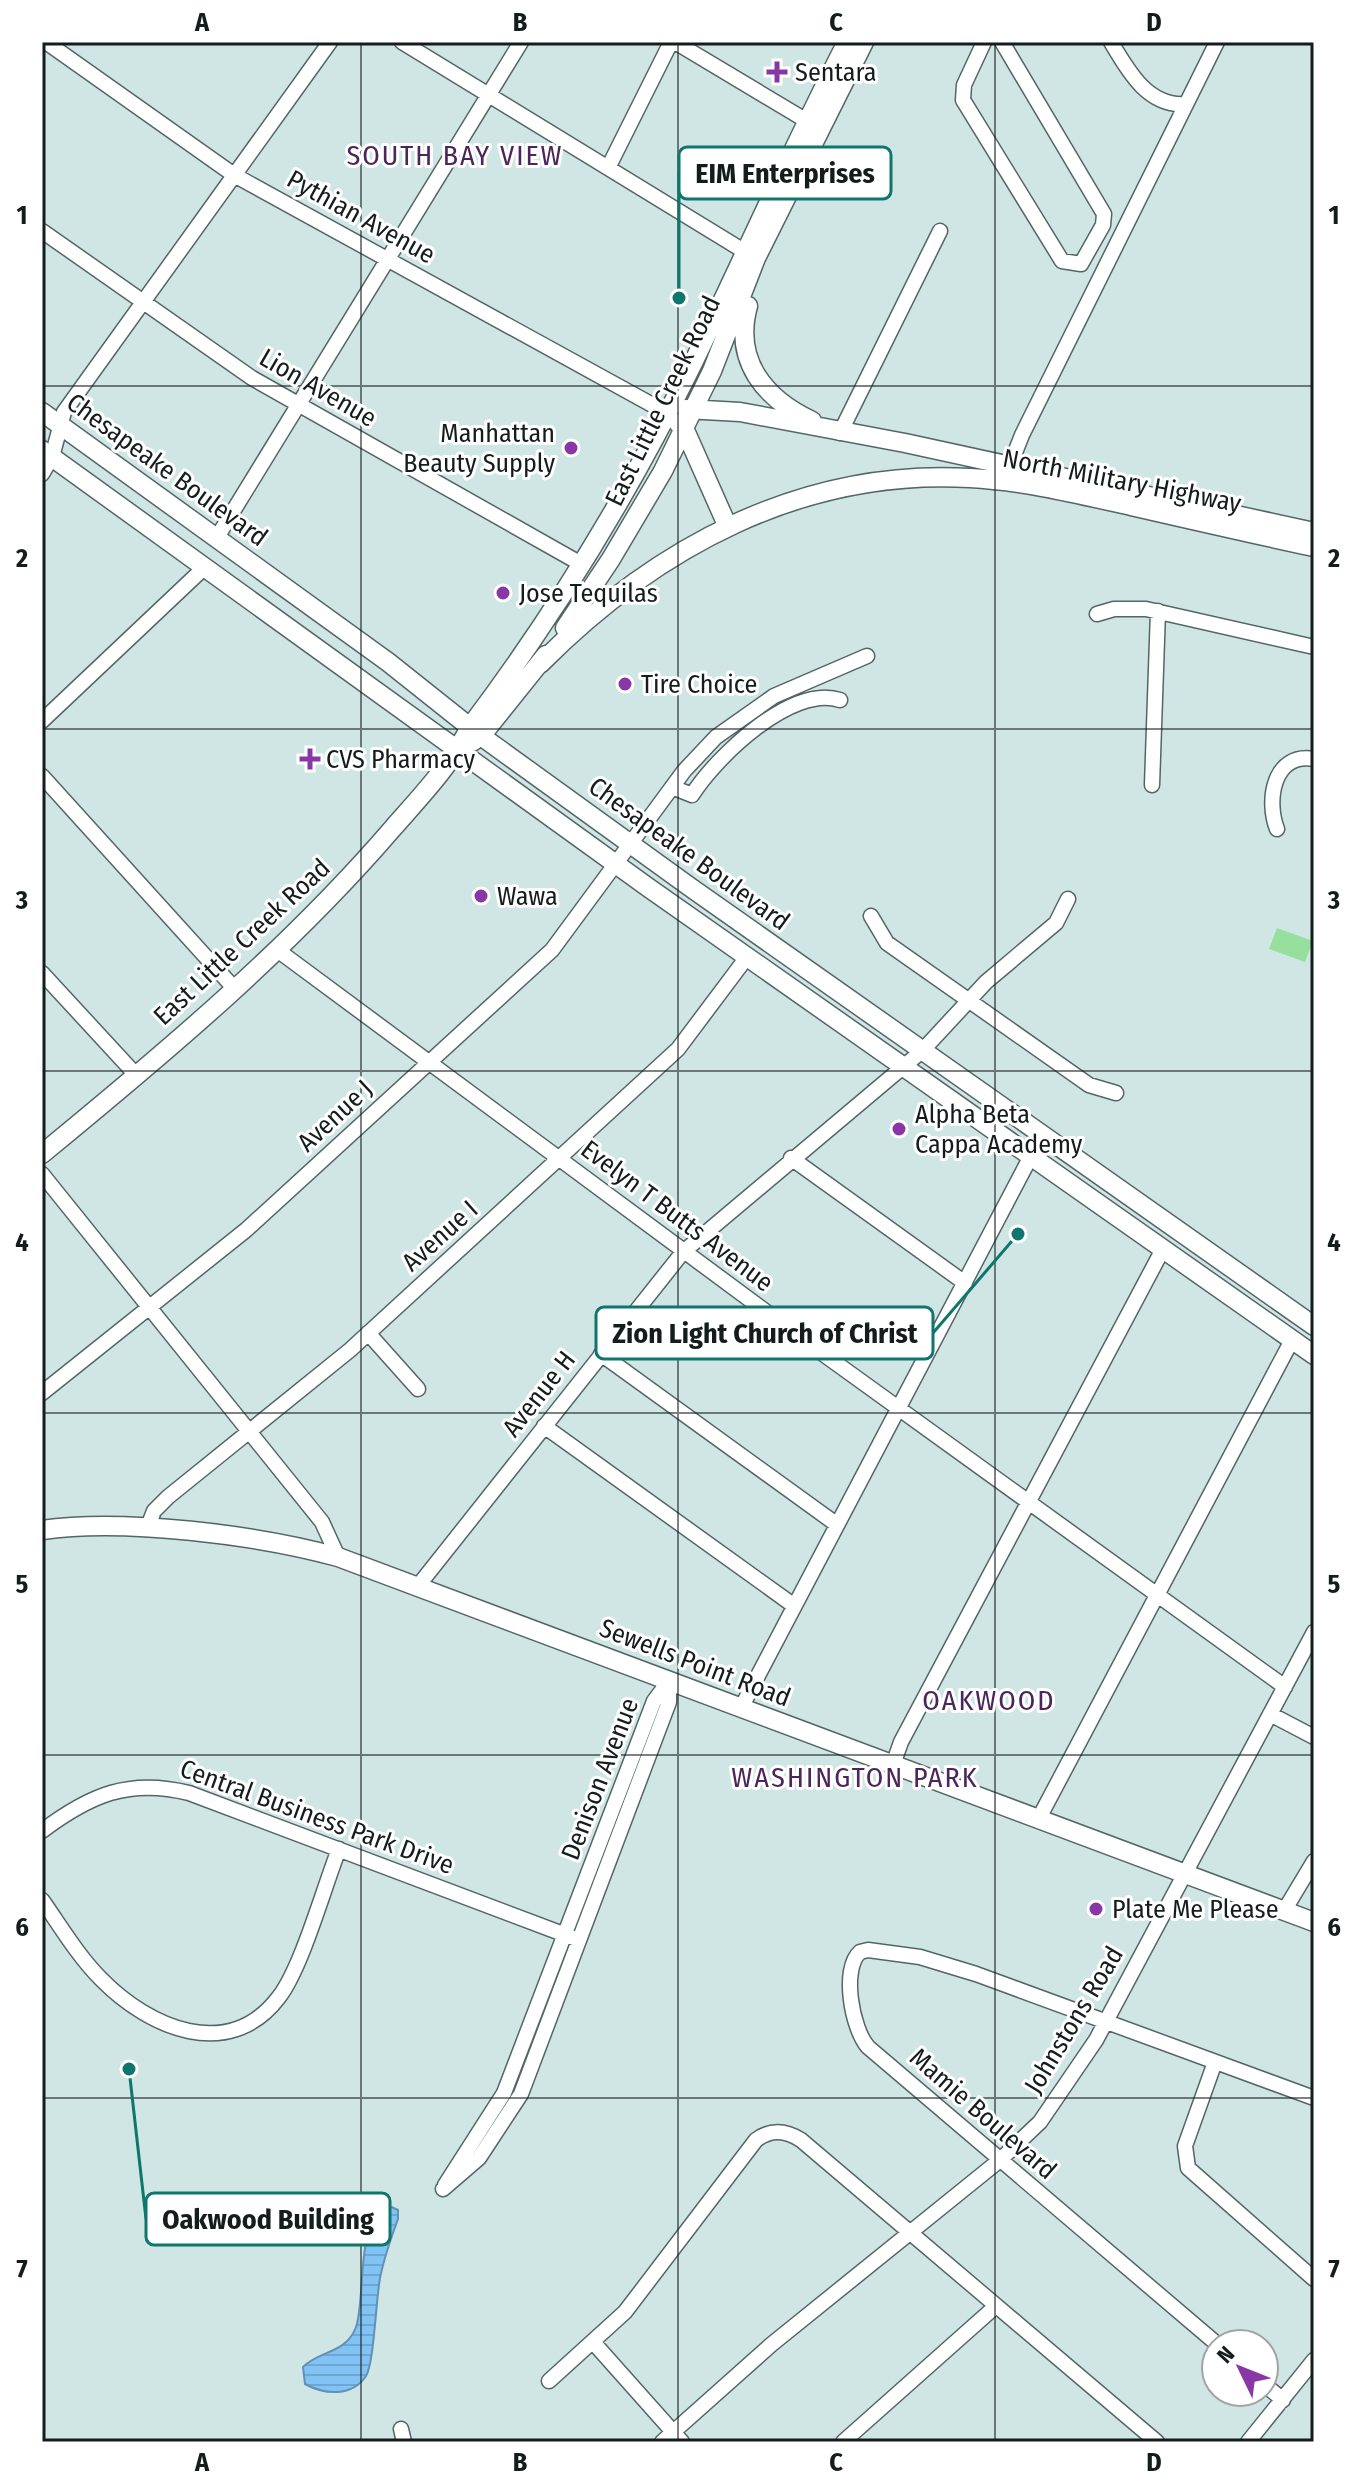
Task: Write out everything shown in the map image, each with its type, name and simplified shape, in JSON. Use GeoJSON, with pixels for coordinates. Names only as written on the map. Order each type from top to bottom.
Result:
{"type":"FeatureCollection","features":[{"type":"Feature","properties":{"kind":"main road","name":"East Little Creek Road"},"geometry":{"type":"LineString","coordinates":[[42,1154],[137,1076],[276,949],[366,858],[459,749],[540,664],[611,559],[695,408],[728,335],[750,255],[807,121],[847,42]]}},
{"type":"Feature","properties":{"kind":"main road","name":"East Little Creek Road"},"geometry":{"type":"LineString","coordinates":[[476,732],[583,565],[864,42]]}},
{"type":"Feature","properties":{"kind":"main road"},"geometry":{"type":"LineString","coordinates":[[750,255],[755,280],[744,322],[746,351],[755,376],[781,405],[840,433]]}},
{"type":"Feature","properties":{"kind":"main road","name":"North Military Highway"},"geometry":{"type":"LineString","coordinates":[[667,413],[695,408],[740,412],[840,433],[1314,547]]}},
{"type":"Feature","properties":{"kind":"main road","name":"Chesapeake Boulevard"},"geometry":{"type":"LineString","coordinates":[[42,412],[388,662],[476,732],[629,844],[1314,1326]]}},
{"type":"Feature","properties":{"kind":"main road"},"geometry":{"type":"LineString","coordinates":[[667,413],[684,428],[727,525]]}},
{"type":"Feature","properties":{"kind":"main road","name":"Chesapeake Boulevard"},"geometry":{"type":"LineString","coordinates":[[47,453],[747,957],[1314,1355]]}},
{"type":"Feature","properties":{"kind":"main road","name":"North Military Highway"},"geometry":{"type":"LineString","coordinates":[[540,664],[632,581],[727,525],[778,505],[824,492],[896,480],[1007,473],[1314,532]]}},
{"type":"Feature","properties":{"kind":"main road"},"geometry":{"type":"LineString","coordinates":[[710,488],[738,508],[778,505]]}},
{"type":"Feature","properties":{"kind":"main road","name":"Sewells Point Road"},"geometry":{"type":"LineString","coordinates":[[42,1530],[86,1525],[147,1529],[250,1539],[338,1557],[1314,1922]]}},
{"type":"Feature","properties":{"kind":"street","name":"Pythian Avenue"},"geometry":{"type":"LineString","coordinates":[[46,42],[234,175],[667,413]]}},
{"type":"Feature","properties":{"kind":"street"},"geometry":{"type":"LineString","coordinates":[[42,474],[59,424],[330,42]]}},
{"type":"Feature","properties":{"kind":"street"},"geometry":{"type":"LineString","coordinates":[[402,42],[750,255]]}},
{"type":"Feature","properties":{"kind":"street"},"geometry":{"type":"LineString","coordinates":[[216,539],[521,42]]}},
{"type":"Feature","properties":{"kind":"street"},"geometry":{"type":"LineString","coordinates":[[608,168],[673,42],[807,121]]}},
{"type":"Feature","properties":{"kind":"street"},"geometry":{"type":"LineString","coordinates":[[984,42],[964,85],[963,100],[1062,261],[1081,264],[1103,225],[1104,214],[1002,42]]}},
{"type":"Feature","properties":{"kind":"street"},"geometry":{"type":"LineString","coordinates":[[1111,42],[1129,72],[1145,89],[1162,101],[1186,104]]}},
{"type":"Feature","properties":{"kind":"street"},"geometry":{"type":"LineString","coordinates":[[1007,473],[1217,42]]}},
{"type":"Feature","properties":{"kind":"street","name":"Lion Avenue"},"geometry":{"type":"LineString","coordinates":[[42,231],[241,371],[583,565]]}},
{"type":"Feature","properties":{"kind":"street"},"geometry":{"type":"LineString","coordinates":[[840,433],[940,231]]}},
{"type":"Feature","properties":{"kind":"street"},"geometry":{"type":"LineString","coordinates":[[42,721],[205,567]]}},
{"type":"Feature","properties":{"kind":"street"},"geometry":{"type":"LineString","coordinates":[[1097,614],[1131,607],[1158,611],[1314,647]]}},
{"type":"Feature","properties":{"kind":"street"},"geometry":{"type":"LineString","coordinates":[[1152,785],[1158,611]]}},
{"type":"Feature","properties":{"kind":"street","name":"Avenue J"},"geometry":{"type":"LineString","coordinates":[[42,1393],[246,1230],[552,950],[672,787],[709,743],[752,708],[796,685],[867,656]]}},
{"type":"Feature","properties":{"kind":"street"},"geometry":{"type":"LineString","coordinates":[[672,787],[692,795],[714,765],[761,726],[809,699],[830,697],[840,700]]}},
{"type":"Feature","properties":{"kind":"street"},"geometry":{"type":"LineString","coordinates":[[1277,829],[1272,797],[1279,774],[1291,762],[1314,759]]}},
{"type":"Feature","properties":{"kind":"street"},"geometry":{"type":"LineString","coordinates":[[42,776],[234,988]]}},
{"type":"Feature","properties":{"kind":"street","name":"Avenue H"},"geometry":{"type":"LineString","coordinates":[[418,1586],[683,1252],[791,1158],[922,1051],[967,1000],[1056,923],[1068,899]]}},
{"type":"Feature","properties":{"kind":"street"},"geometry":{"type":"LineString","coordinates":[[871,916],[887,943],[1089,1085],[1116,1093]]}},
{"type":"Feature","properties":{"kind":"street","name":"Evelyn T Butts Avenue"},"geometry":{"type":"LineString","coordinates":[[276,949],[683,1252],[1285,1687]]}},
{"type":"Feature","properties":{"kind":"street","name":"Avenue I"},"geometry":{"type":"LineString","coordinates":[[147,1529],[154,1511],[368,1333],[678,1049],[747,957]]}},
{"type":"Feature","properties":{"kind":"street"},"geometry":{"type":"LineString","coordinates":[[42,973],[137,1076]]}},
{"type":"Feature","properties":{"kind":"street"},"geometry":{"type":"LineString","coordinates":[[741,1708],[1031,1156]]}},
{"type":"Feature","properties":{"kind":"street"},"geometry":{"type":"LineString","coordinates":[[791,1158],[965,1283]]}},
{"type":"Feature","properties":{"kind":"street"},"geometry":{"type":"LineString","coordinates":[[42,1174],[322,1522],[338,1557]]}},
{"type":"Feature","properties":{"kind":"street"},"geometry":{"type":"LineString","coordinates":[[897,1767],[896,1752],[1163,1249]]}},
{"type":"Feature","properties":{"kind":"street"},"geometry":{"type":"LineString","coordinates":[[368,1333],[418,1389]]}},
{"type":"Feature","properties":{"kind":"street"},"geometry":{"type":"LineString","coordinates":[[1038,1820],[1292,1340]]}},
{"type":"Feature","properties":{"kind":"street"},"geometry":{"type":"LineString","coordinates":[[601,1354],[836,1524]]}},
{"type":"Feature","properties":{"kind":"street"},"geometry":{"type":"LineString","coordinates":[[544,1426],[793,1605]]}},
{"type":"Feature","properties":{"kind":"street","name":"Johnstons Road"},"geometry":{"type":"LineString","coordinates":[[672,2439],[910,2232],[1000,2160],[1056,2102],[1106,2022],[1314,1632]]}},
{"type":"Feature","properties":{"kind":"street","name":"Denison Avenue"},"geometry":{"type":"LineString","coordinates":[[572,1937],[515,2105],[479,2158],[443,2189],[504,2093],[669,1702],[669,1681]]}},
{"type":"Feature","properties":{"kind":"street"},"geometry":{"type":"LineString","coordinates":[[1270,1714],[1314,1737]]}},
{"type":"Feature","properties":{"kind":"street","name":"Central Business Park Drive"},"geometry":{"type":"LineString","coordinates":[[42,1831],[119,1789],[159,1785],[189,1793],[572,1937]]}},
{"type":"Feature","properties":{"kind":"street"},"geometry":{"type":"LineString","coordinates":[[42,1900],[86,1962],[116,1993],[157,2021],[201,2035],[243,2026],[280,1996],[339,1849]]}},
{"type":"Feature","properties":{"kind":"street"},"geometry":{"type":"LineString","coordinates":[[1284,1911],[1314,1861]]}},
{"type":"Feature","properties":{"kind":"street","name":"Mamie Boulevard"},"geometry":{"type":"LineString","coordinates":[[1106,2022],[951,1966],[907,1955],[868,1950],[860,1952],[853,1961],[854,2024],[868,2047],[1200,2330]]}},
{"type":"Feature","properties":{"kind":"street"},"geometry":{"type":"LineString","coordinates":[[1106,2022],[1314,2098]]}},
{"type":"Feature","properties":{"kind":"street"},"geometry":{"type":"LineString","coordinates":[[1215,2062],[1185,2146],[1188,2168],[1313,2275]]}},
{"type":"Feature","properties":{"kind":"street"},"geometry":{"type":"LineString","coordinates":[[549,2381],[641,2293],[748,2149],[766,2134],[792,2134],[1157,2442]]}},
{"type":"Feature","properties":{"kind":"street"},"geometry":{"type":"LineString","coordinates":[[843,2442],[996,2306]]}},
{"type":"Feature","properties":{"kind":"street"},"geometry":{"type":"LineString","coordinates":[[593,2342],[672,2439]]}},
{"type":"Feature","properties":{"kind":"street"},"geometry":{"type":"LineString","coordinates":[[1248,2442],[1314,2360]]}},
{"type":"Feature","properties":{"kind":"green space"},"geometry":{"type":"Polygon","coordinates":[[[1277,928],[1313,941],[1305,962],[1269,949],[1277,928]]]}},
{"type":"Feature","properties":{"kind":"water"},"geometry":{"type":"Polygon","coordinates":[[[387,2205],[398,2210],[398,2219],[380,2278],[369,2369],[360,2383],[346,2391],[329,2392],[313,2388],[305,2384],[303,2367],[352,2336],[359,2314],[363,2262],[370,2227],[377,2214],[387,2205]]]}},
{"type":"Feature","properties":{"kind":"place","name":"Sentara"},"geometry":{"type":"Point","coordinates":[777,72]}},
{"type":"Feature","properties":{"kind":"place","name":"EIM Enterprises"},"geometry":{"type":"Point","coordinates":[679,298]}},
{"type":"Feature","properties":{"kind":"place","name":"Manhattan Beauty Supply"},"geometry":{"type":"Point","coordinates":[571,448]}},
{"type":"Feature","properties":{"kind":"place","name":"Jose Tequilas"},"geometry":{"type":"Point","coordinates":[503,593]}},
{"type":"Feature","properties":{"kind":"place","name":"Tire Choice"},"geometry":{"type":"Point","coordinates":[625,684]}},
{"type":"Feature","properties":{"kind":"place","name":"CVS Pharmacy"},"geometry":{"type":"Point","coordinates":[310,759]}},
{"type":"Feature","properties":{"kind":"place","name":"Wawa"},"geometry":{"type":"Point","coordinates":[481,896]}},
{"type":"Feature","properties":{"kind":"place","name":"Alpha Beta Cappa Academy"},"geometry":{"type":"Point","coordinates":[899,1129]}},
{"type":"Feature","properties":{"kind":"place","name":"Zion Light Church of Christ"},"geometry":{"type":"Point","coordinates":[1018,1234]}},
{"type":"Feature","properties":{"kind":"place","name":"Plate Me Please"},"geometry":{"type":"Point","coordinates":[1096,1909]}},
{"type":"Feature","properties":{"kind":"place","name":"Oakwood Building"},"geometry":{"type":"Point","coordinates":[129,2069]}},
{"type":"Feature","properties":{"kind":"district","name":"SOUTH BAY VIEW"},"geometry":{"type":"Point","coordinates":[455,155]}},
{"type":"Feature","properties":{"kind":"district","name":"OAKWOOD"},"geometry":{"type":"Point","coordinates":[989,1700]}},
{"type":"Feature","properties":{"kind":"district","name":"WASHINGTON PARK"},"geometry":{"type":"Point","coordinates":[855,1777]}}]}
